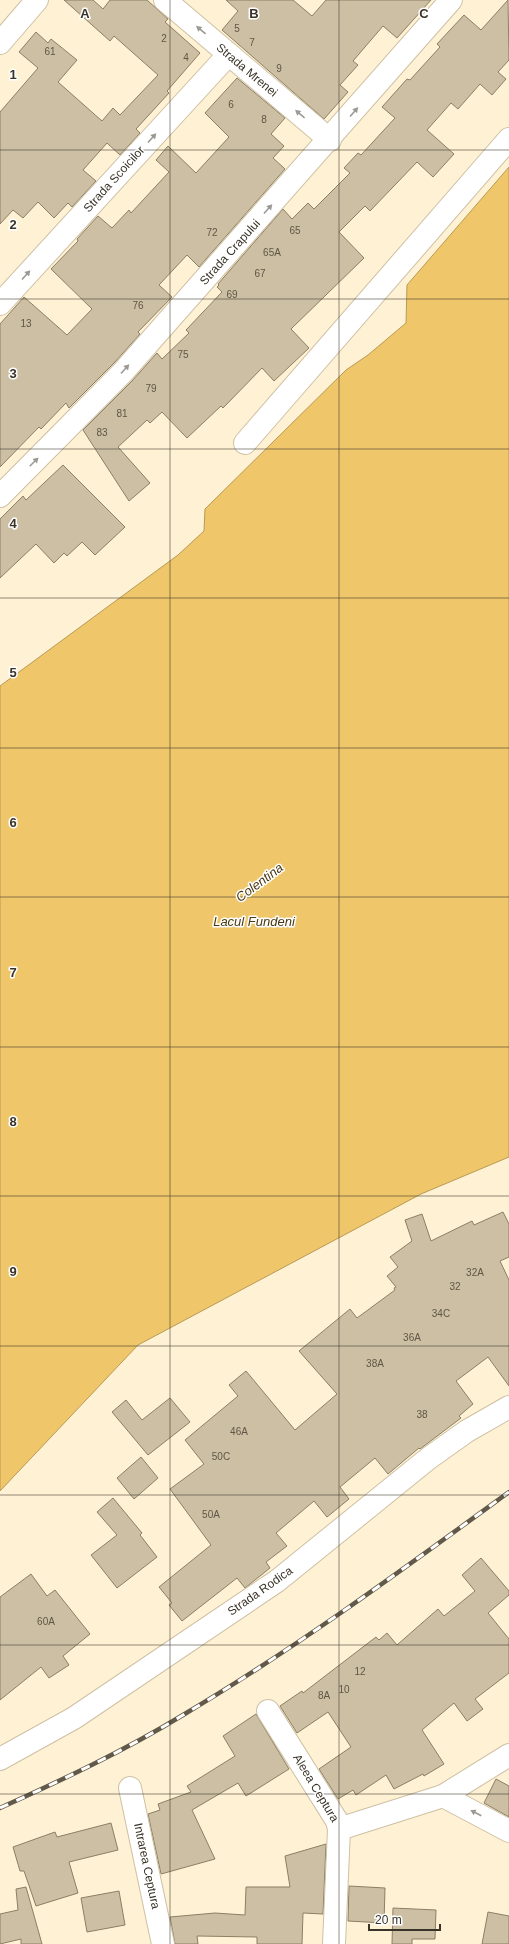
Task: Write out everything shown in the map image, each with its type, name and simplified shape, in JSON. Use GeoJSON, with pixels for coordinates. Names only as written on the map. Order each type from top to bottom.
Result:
{"type":"FeatureCollection","features":[{"type":"Feature","properties":{"kind":"street"},"geometry":{"type":"LineString","coordinates":[[0,43],[37,0]]}},
{"type":"Feature","properties":{"kind":"street","name":"Strada Mrenei"},"geometry":{"type":"LineString","coordinates":[[165,0],[330,140]]}},
{"type":"Feature","properties":{"kind":"street","name":"Strada Crapului"},"geometry":{"type":"LineString","coordinates":[[2,490],[123,372],[330,140],[451,0]]}},
{"type":"Feature","properties":{"kind":"street","name":"Strada Scoicilor"},"geometry":{"type":"LineString","coordinates":[[0,304],[229,54]]}},
{"type":"Feature","properties":{"kind":"street"},"geometry":{"type":"LineString","coordinates":[[245,443],[509,139]]}},
{"type":"Feature","properties":{"kind":"street","name":"Strada Rodica"},"geometry":{"type":"LineString","coordinates":[[0,1759],[74,1718],[270,1585],[428,1458],[467,1431],[509,1407]]}},
{"type":"Feature","properties":{"kind":"street","name":"Aleea Ceptura"},"geometry":{"type":"LineString","coordinates":[[268,1711],[332,1812],[339,1829],[334,1944]]}},
{"type":"Feature","properties":{"kind":"street"},"geometry":{"type":"LineString","coordinates":[[339,1829],[443,1796],[509,1755]]}},
{"type":"Feature","properties":{"kind":"street","name":"Intrarea Ceptura"},"geometry":{"type":"LineString","coordinates":[[130,1788],[164,1944]]}},
{"type":"Feature","properties":{"kind":"street"},"geometry":{"type":"LineString","coordinates":[[443,1796],[509,1831]]}},
{"type":"Feature","properties":{"kind":"water","name":"Lacul Fundeni"},"geometry":{"type":"Polygon","coordinates":[[[509,167],[509,1157],[421,1194],[138,1345],[0,1491],[0,686],[178,555],[204,531],[205,509],[346,370],[368,355],[406,323],[407,285],[509,167]]]}},
{"type":"Feature","properties":{"kind":"building"},"geometry":{"type":"Polygon","coordinates":[[[64,0],[93,0],[103,9],[110,0],[147,0],[168,19],[165,22],[200,53],[167,91],[169,93],[136,129],[140,133],[120,155],[107,143],[83,170],[96,181],[72,207],[68,203],[54,218],[38,202],[23,218],[13,210],[0,224],[0,112],[38,68],[19,52],[36,32],[48,43],[51,39],[77,60],[58,82],[102,121],[113,108],[120,115],[158,75],[114,36],[110,41],[64,0]]]}},
{"type":"Feature","properties":{"kind":"building"},"geometry":{"type":"Polygon","coordinates":[[[226,0],[293,0],[312,16],[326,0],[431,0],[397,38],[383,26],[353,61],[358,65],[340,85],[348,92],[324,119],[222,30],[238,11],[226,0]]]}},
{"type":"Feature","properties":{"kind":"building"},"geometry":{"type":"Polygon","coordinates":[[[508,0],[509,60],[498,72],[506,79],[492,95],[480,84],[458,109],[451,103],[427,130],[454,154],[433,177],[417,162],[370,211],[365,206],[339,232],[364,258],[291,329],[309,348],[274,381],[262,368],[223,408],[221,406],[187,438],[162,412],[150,423],[147,420],[118,447],[150,483],[129,501],[83,430],[132,381],[157,353],[162,359],[189,333],[186,330],[222,292],[217,287],[219,285],[218,284],[283,209],[292,219],[308,203],[314,209],[350,173],[344,168],[358,153],[361,155],[395,118],[382,107],[407,79],[410,80],[440,47],[437,44],[464,15],[481,30],[508,0]]]}},
{"type":"Feature","properties":{"kind":"building"},"geometry":{"type":"Polygon","coordinates":[[[237,78],[285,118],[271,134],[284,146],[273,158],[285,169],[199,267],[187,255],[159,285],[172,297],[138,332],[140,334],[114,363],[69,408],[66,403],[41,429],[39,427],[0,467],[0,324],[24,297],[67,335],[92,309],[51,269],[78,241],[77,239],[98,216],[112,228],[129,210],[131,213],[169,172],[156,160],[168,146],[196,173],[229,137],[205,113],[237,78]]]}},
{"type":"Feature","properties":{"kind":"building"},"geometry":{"type":"Polygon","coordinates":[[[63,465],[125,527],[95,555],[82,542],[67,556],[64,553],[54,563],[36,544],[0,578],[0,519],[23,496],[26,500],[63,465]]]}},
{"type":"Feature","properties":{"kind":"building"},"geometry":{"type":"Polygon","coordinates":[[[503,1212],[509,1224],[509,1257],[500,1261],[509,1280],[509,1386],[488,1357],[456,1381],[473,1404],[459,1416],[461,1418],[420,1449],[419,1448],[388,1474],[375,1458],[340,1487],[349,1499],[327,1517],[314,1501],[276,1533],[287,1546],[266,1562],[270,1568],[245,1588],[237,1578],[182,1621],[169,1605],[172,1603],[159,1587],[211,1545],[170,1489],[204,1464],[185,1440],[238,1396],[229,1385],[246,1371],[295,1430],[337,1394],[299,1351],[350,1309],[357,1318],[395,1290],[394,1288],[396,1287],[387,1276],[398,1267],[390,1257],[412,1241],[405,1220],[422,1214],[431,1241],[472,1221],[474,1225],[503,1212]]]}},
{"type":"Feature","properties":{"kind":"building"},"geometry":{"type":"Polygon","coordinates":[[[170,1398],[190,1422],[148,1455],[112,1412],[126,1400],[142,1420],[170,1398]]]}},
{"type":"Feature","properties":{"kind":"building"},"geometry":{"type":"Polygon","coordinates":[[[141,1457],[158,1478],[134,1499],[117,1478],[141,1457]]]}},
{"type":"Feature","properties":{"kind":"building"},"geometry":{"type":"Polygon","coordinates":[[[113,1498],[142,1533],[140,1535],[157,1557],[117,1588],[91,1555],[117,1535],[97,1512],[113,1498]]]}},
{"type":"Feature","properties":{"kind":"building"},"geometry":{"type":"Polygon","coordinates":[[[481,1558],[509,1591],[509,1595],[488,1613],[509,1639],[509,1673],[475,1699],[483,1709],[467,1721],[454,1703],[422,1730],[444,1764],[424,1776],[423,1774],[394,1789],[386,1775],[356,1795],[353,1790],[338,1799],[319,1769],[351,1747],[328,1712],[297,1733],[280,1706],[302,1691],[303,1693],[376,1637],[379,1640],[387,1633],[397,1645],[438,1609],[444,1616],[475,1591],[462,1575],[481,1558]]]}},
{"type":"Feature","properties":{"kind":"building"},"geometry":{"type":"Polygon","coordinates":[[[31,1574],[47,1596],[55,1590],[90,1634],[63,1656],[69,1665],[49,1678],[41,1667],[0,1700],[0,1597],[31,1574]]]}},
{"type":"Feature","properties":{"kind":"building"},"geometry":{"type":"Polygon","coordinates":[[[256,1714],[289,1769],[246,1796],[238,1783],[192,1810],[215,1859],[161,1874],[148,1814],[160,1810],[158,1804],[191,1792],[187,1786],[235,1756],[223,1736],[256,1714]]]}},
{"type":"Feature","properties":{"kind":"building"},"geometry":{"type":"Polygon","coordinates":[[[496,1779],[509,1786],[509,1817],[484,1803],[496,1779]]]}},
{"type":"Feature","properties":{"kind":"building"},"geometry":{"type":"Polygon","coordinates":[[[111,1823],[118,1850],[69,1862],[78,1893],[36,1906],[24,1871],[20,1871],[13,1847],[55,1832],[57,1837],[111,1823]]]}},
{"type":"Feature","properties":{"kind":"building"},"geometry":{"type":"Polygon","coordinates":[[[326,1844],[323,1914],[303,1913],[302,1944],[257,1944],[257,1937],[197,1936],[198,1944],[175,1944],[170,1917],[215,1913],[245,1915],[246,1887],[290,1887],[285,1856],[326,1844]]]}},
{"type":"Feature","properties":{"kind":"building"},"geometry":{"type":"Polygon","coordinates":[[[349,1886],[385,1888],[384,1923],[348,1921],[349,1886]]]}},
{"type":"Feature","properties":{"kind":"building"},"geometry":{"type":"Polygon","coordinates":[[[26,1887],[42,1944],[21,1944],[21,1939],[0,1944],[0,1914],[18,1910],[16,1889],[26,1887]]]}},
{"type":"Feature","properties":{"kind":"building"},"geometry":{"type":"Polygon","coordinates":[[[119,1891],[125,1925],[87,1932],[81,1898],[119,1891]]]}},
{"type":"Feature","properties":{"kind":"building"},"geometry":{"type":"Polygon","coordinates":[[[393,1908],[436,1910],[435,1939],[412,1939],[412,1944],[392,1944],[393,1908]]]}},
{"type":"Feature","properties":{"kind":"building"},"geometry":{"type":"Polygon","coordinates":[[[488,1912],[509,1916],[509,1944],[482,1944],[488,1912]]]}},
{"type":"Feature","properties":{"kind":"railway"},"geometry":{"type":"LineString","coordinates":[[0,1808],[116,1753],[161,1728],[267,1663],[348,1608],[509,1492]]}},
{"type":"Feature","properties":{"kind":"water label","name":"Colentina"},"geometry":{"type":"Point","coordinates":[259,882]}}]}
